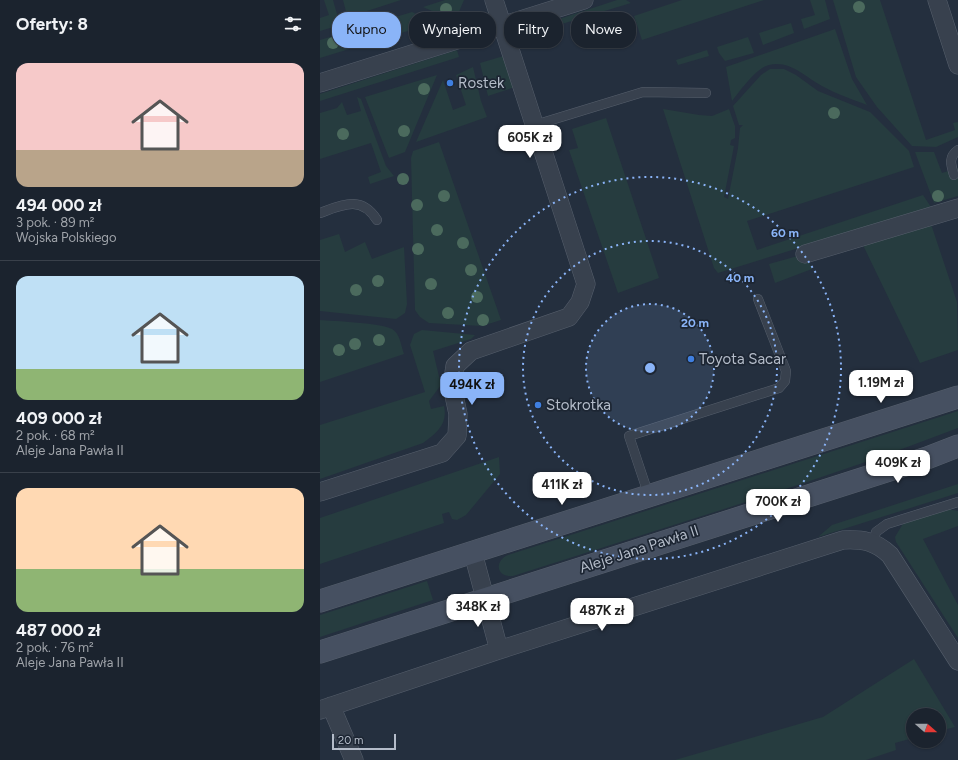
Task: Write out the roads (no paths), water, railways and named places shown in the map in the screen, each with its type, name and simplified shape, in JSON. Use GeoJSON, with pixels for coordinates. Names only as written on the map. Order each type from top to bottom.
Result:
{"type":"FeatureCollection","features":[{"type":"Feature","properties":{"kind":"main road"},"geometry":{"type":"LineString","coordinates":[[320,601],[958,397]]}},
{"type":"Feature","properties":{"kind":"main road","name":"Aleje Jana Pawła II"},"geometry":{"type":"LineString","coordinates":[[320,652],[927,458],[958,446]]}},
{"type":"Feature","properties":{"kind":"street"},"geometry":{"type":"LineString","coordinates":[[320,492],[442,453],[457,436],[458,414],[452,386],[455,366],[471,351],[569,318],[580,302],[586,284],[494,0]]}},
{"type":"Feature","properties":{"kind":"street"},"geometry":{"type":"LineString","coordinates":[[320,83],[584,0]]}},
{"type":"Feature","properties":{"kind":"street"},"geometry":{"type":"LineString","coordinates":[[937,0],[958,65]]}},
{"type":"Feature","properties":{"kind":"street"},"geometry":{"type":"LineString","coordinates":[[805,254],[958,208]]}},
{"type":"Feature","properties":{"kind":"street"},"geometry":{"type":"LineString","coordinates":[[354,760],[326,708],[499,650],[842,540],[862,540],[873,543],[881,547],[890,555],[958,661]]}},
{"type":"Feature","properties":{"kind":"street"},"geometry":{"type":"LineString","coordinates":[[473,553],[499,650]]}},
{"type":"Feature","properties":{"kind":"lane"},"geometry":{"type":"LineString","coordinates":[[535,125],[643,92],[706,92]]}},
{"type":"Feature","properties":{"kind":"lane"},"geometry":{"type":"LineString","coordinates":[[954,175],[950,163],[953,153],[958,150]]}},
{"type":"Feature","properties":{"kind":"lane"},"geometry":{"type":"LineString","coordinates":[[320,213],[345,204],[355,204],[368,210],[377,220]]}},
{"type":"Feature","properties":{"kind":"lane"},"geometry":{"type":"LineString","coordinates":[[649,496],[629,436],[779,388],[785,381],[786,371],[758,299]]}},
{"type":"Feature","properties":{"kind":"lane"},"geometry":{"type":"LineString","coordinates":[[873,543],[876,532],[887,524],[958,502]]}},
{"type":"Feature","properties":{"kind":"place","name":"Rostek"},"geometry":{"type":"Point","coordinates":[450,83]}},
{"type":"Feature","properties":{"kind":"place","name":"Toyota Sacar"},"geometry":{"type":"Point","coordinates":[691,359]}},
{"type":"Feature","properties":{"kind":"place","name":"Stokrotka"},"geometry":{"type":"Point","coordinates":[538,405]}}]}
